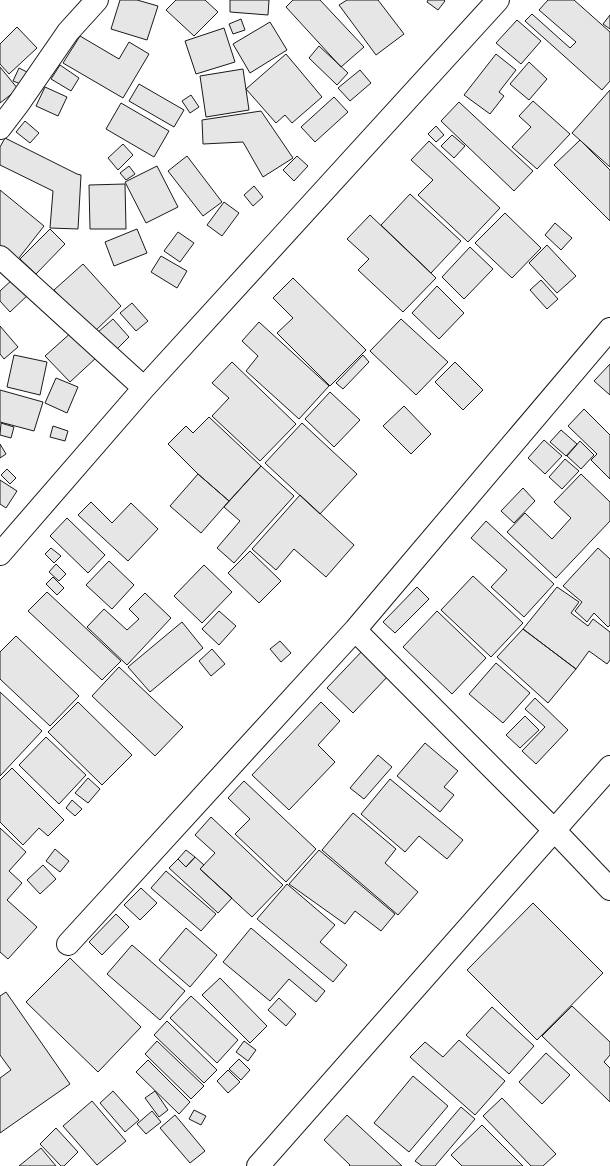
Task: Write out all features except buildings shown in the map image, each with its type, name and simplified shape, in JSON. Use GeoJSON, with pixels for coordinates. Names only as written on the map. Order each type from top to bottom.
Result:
{"type":"FeatureCollection","features":[{"type":"Feature","properties":{"kind":"street"},"geometry":{"type":"LineString","coordinates":[[0,128],[68,32],[97,0]]}},
{"type":"Feature","properties":{"kind":"street"},"geometry":{"type":"LineString","coordinates":[[0,554],[144,388],[498,0]]}},
{"type":"Feature","properties":{"kind":"street"},"geometry":{"type":"LineString","coordinates":[[0,257],[144,388]]}},
{"type":"Feature","properties":{"kind":"street"},"geometry":{"type":"LineString","coordinates":[[68,944],[355,630],[610,329]]}},
{"type":"Feature","properties":{"kind":"street"},"geometry":{"type":"LineString","coordinates":[[355,630],[554,830],[610,889]]}},
{"type":"Feature","properties":{"kind":"street"},"geometry":{"type":"LineString","coordinates":[[258,1166],[610,767]]}}]}
